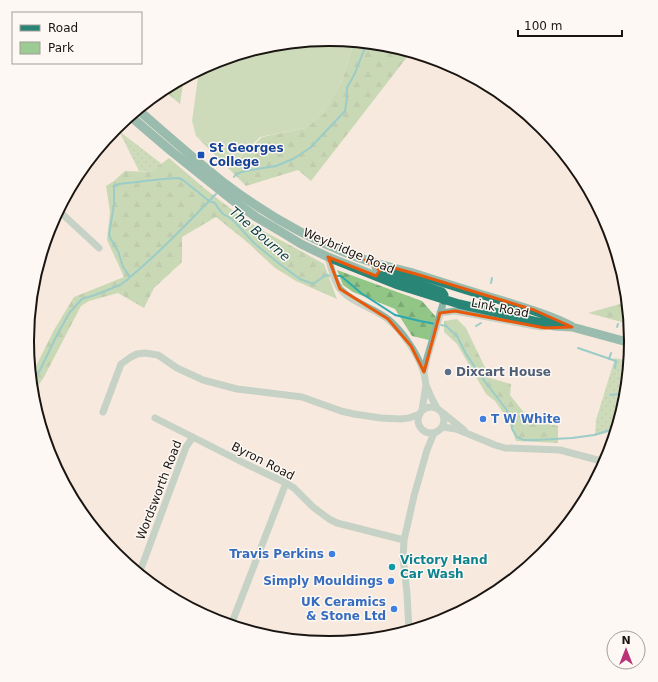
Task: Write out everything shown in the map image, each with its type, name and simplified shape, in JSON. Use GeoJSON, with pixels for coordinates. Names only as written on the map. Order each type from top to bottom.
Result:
{"type":"FeatureCollection","features":[{"type":"Feature","properties":{"kind":"main road","name":"Weybridge Road"},"geometry":{"type":"LineString","coordinates":[[141,113],[224,182],[256,206],[311,237],[365,260],[534,310],[572,327]]}},
{"type":"Feature","properties":{"kind":"main road","name":"Weybridge Road"},"geometry":{"type":"LineString","coordinates":[[134,119],[231,199],[256,217],[301,244],[328,257],[398,285],[444,300],[555,326],[572,327],[624,341]]}},
{"type":"Feature","properties":{"kind":"main road"},"geometry":{"type":"LineString","coordinates":[[365,260],[375,267],[392,275],[442,292],[444,295],[444,300]]}},
{"type":"Feature","properties":{"kind":"street"},"geometry":{"type":"LineString","coordinates":[[63,214],[99,248]]}},
{"type":"Feature","properties":{"kind":"street"},"geometry":{"type":"LineString","coordinates":[[328,257],[332,272],[340,289],[345,294],[388,319],[400,331],[411,346],[424,372],[426,385],[421,412],[418,419],[426,438],[427,450]]}},
{"type":"Feature","properties":{"kind":"street"},"geometry":{"type":"LineString","coordinates":[[424,372],[444,300]]}},
{"type":"Feature","properties":{"kind":"street","name":"Link Road"},"geometry":{"type":"LineString","coordinates":[[440,313],[455,311],[545,328],[555,326]]}},
{"type":"Feature","properties":{"kind":"street"},"geometry":{"type":"LineString","coordinates":[[103,412],[121,364],[137,354],[146,353],[158,355],[177,368],[203,380],[237,389],[302,397],[354,414],[400,419],[409,418],[432,406],[440,410],[466,433]]}},
{"type":"Feature","properties":{"kind":"street"},"geometry":{"type":"LineString","coordinates":[[400,419],[429,433],[438,432],[443,427],[445,420],[426,385]]}},
{"type":"Feature","properties":{"kind":"street","name":"Byron Road"},"geometry":{"type":"LineString","coordinates":[[154,418],[286,483],[294,488],[313,507],[337,523],[404,540]]}},
{"type":"Feature","properties":{"kind":"street"},"geometry":{"type":"LineString","coordinates":[[443,427],[456,429],[500,447],[560,450],[599,460]]}},
{"type":"Feature","properties":{"kind":"street"},"geometry":{"type":"LineString","coordinates":[[409,625],[404,540],[414,496],[427,450],[434,433]]}},
{"type":"Feature","properties":{"kind":"street","name":"Wordsworth Road"},"geometry":{"type":"LineString","coordinates":[[141,569],[186,447],[193,437]]}},
{"type":"Feature","properties":{"kind":"street"},"geometry":{"type":"LineString","coordinates":[[233,620],[286,483]]}},
{"type":"Feature","properties":{"kind":"highlighted area"},"geometry":{"type":"Polygon","coordinates":[[[328,257],[376,276],[380,270],[365,260],[416,274],[534,310],[572,327],[545,328],[455,311],[440,313],[424,372],[411,346],[388,319],[340,289],[328,257]]]}},
{"type":"Feature","properties":{"kind":"green space"},"geometry":{"type":"Polygon","coordinates":[[[329,46],[352,47],[341,84],[324,114],[306,128],[260,137],[235,162],[196,136],[192,121],[198,77],[216,68],[253,56],[290,49],[329,46]]]}},
{"type":"Feature","properties":{"kind":"green space"},"geometry":{"type":"Polygon","coordinates":[[[352,47],[387,52],[407,57],[311,181],[298,170],[246,186],[196,136],[235,162],[262,137],[306,128],[341,84],[352,47]]]}},
{"type":"Feature","properties":{"kind":"green space"},"geometry":{"type":"Polygon","coordinates":[[[183,86],[180,104],[168,94],[183,86]]]}},
{"type":"Feature","properties":{"kind":"green space"},"geometry":{"type":"Polygon","coordinates":[[[120,132],[162,164],[151,172],[139,171],[120,132]]]}},
{"type":"Feature","properties":{"kind":"green space"},"geometry":{"type":"Polygon","coordinates":[[[169,158],[204,188],[241,216],[267,233],[324,264],[337,299],[296,281],[275,268],[247,242],[216,217],[182,237],[182,262],[154,288],[144,308],[118,293],[89,301],[81,306],[38,386],[36,366],[54,330],[74,297],[124,277],[107,240],[110,212],[106,186],[125,171],[151,172],[169,158]]]}},
{"type":"Feature","properties":{"kind":"green space"},"geometry":{"type":"Polygon","coordinates":[[[337,270],[422,301],[436,317],[429,340],[412,336],[395,309],[353,292],[343,285],[337,270]]]}},
{"type":"Feature","properties":{"kind":"green space"},"geometry":{"type":"Polygon","coordinates":[[[621,304],[623,322],[588,313],[621,304]]]}},
{"type":"Feature","properties":{"kind":"green space"},"geometry":{"type":"Polygon","coordinates":[[[457,319],[466,328],[490,378],[511,384],[510,395],[530,420],[558,426],[558,443],[516,441],[509,421],[495,401],[486,394],[457,344],[444,332],[444,321],[457,319]]]}},
{"type":"Feature","properties":{"kind":"green space"},"geometry":{"type":"Polygon","coordinates":[[[615,358],[623,360],[618,399],[609,432],[595,436],[596,420],[615,358]]]}},
{"type":"Feature","properties":{"kind":"waterway"},"geometry":{"type":"LineString","coordinates":[[234,177],[236,174],[245,171],[276,166],[293,159],[310,148],[345,111],[347,88],[365,49]]}},
{"type":"Feature","properties":{"kind":"waterway","name":"The Bourne"},"geometry":{"type":"LineString","coordinates":[[36,375],[70,312],[82,299],[120,285],[130,277],[123,267],[118,251],[109,235],[114,204],[114,186],[119,184],[178,178],[183,180],[209,201],[215,203],[223,214],[232,219],[254,243],[300,279],[313,284],[326,275],[331,276]]}},
{"type":"Feature","properties":{"kind":"waterway"},"geometry":{"type":"LineString","coordinates":[[130,277],[163,247],[216,194]]}},
{"type":"Feature","properties":{"kind":"waterway","name":"The Bourne"},"geometry":{"type":"LineString","coordinates":[[336,276],[341,276],[361,293],[395,315],[446,326],[457,336],[466,354],[506,409],[511,418],[512,429],[517,437],[524,440],[572,438],[594,435],[610,430]]}},
{"type":"Feature","properties":{"kind":"waterway"},"geometry":{"type":"LineString","coordinates":[[491,283],[492,278]]}},
{"type":"Feature","properties":{"kind":"waterway"},"geometry":{"type":"LineString","coordinates":[[476,326],[481,323]]}},
{"type":"Feature","properties":{"kind":"waterway"},"geometry":{"type":"LineString","coordinates":[[578,348],[616,361],[615,368]]}},
{"type":"Feature","properties":{"kind":"waterway"},"geometry":{"type":"LineString","coordinates":[[609,359],[611,353]]}},
{"type":"Feature","properties":{"kind":"waterway"},"geometry":{"type":"LineString","coordinates":[[611,395],[619,394]]}},
{"type":"Feature","properties":{"kind":"place","name":"St Georges College"},"geometry":{"type":"Point","coordinates":[201,155]}},
{"type":"Feature","properties":{"kind":"place","name":"Dixcart House"},"geometry":{"type":"Point","coordinates":[448,372]}},
{"type":"Feature","properties":{"kind":"place","name":"T W White"},"geometry":{"type":"Point","coordinates":[483,419]}},
{"type":"Feature","properties":{"kind":"place","name":"Travis Perkins"},"geometry":{"type":"Point","coordinates":[332,554]}},
{"type":"Feature","properties":{"kind":"place","name":"Victory Hand Car Wash"},"geometry":{"type":"Point","coordinates":[392,567]}},
{"type":"Feature","properties":{"kind":"place","name":"Simply Mouldings"},"geometry":{"type":"Point","coordinates":[391,581]}},
{"type":"Feature","properties":{"kind":"place","name":"UK Ceramics & Stone Ltd"},"geometry":{"type":"Point","coordinates":[394,609]}}]}
